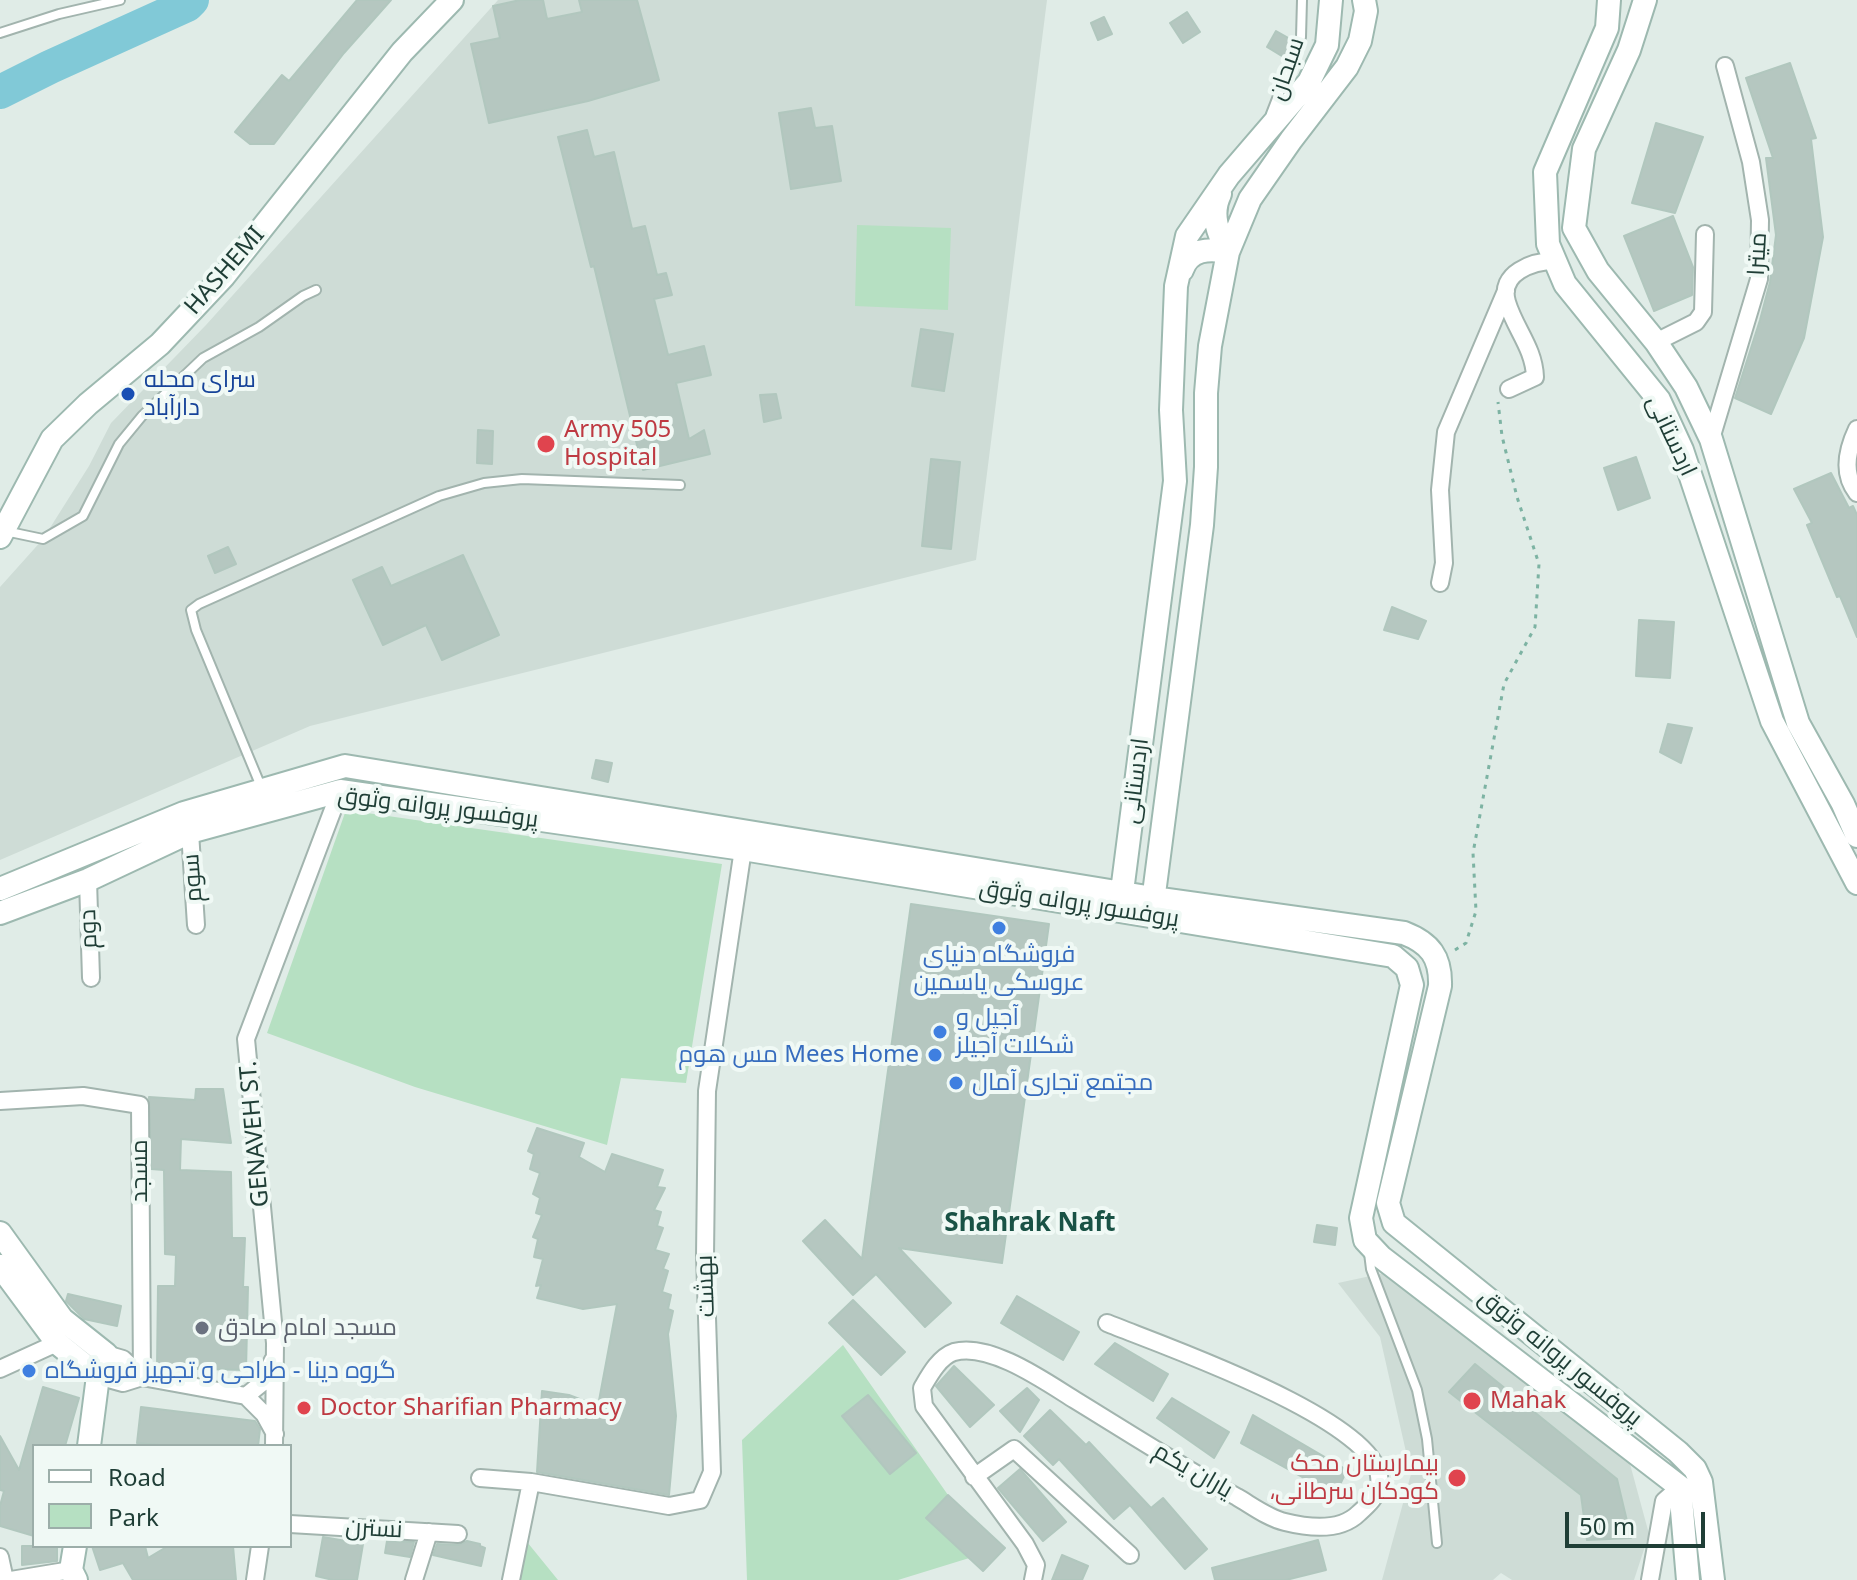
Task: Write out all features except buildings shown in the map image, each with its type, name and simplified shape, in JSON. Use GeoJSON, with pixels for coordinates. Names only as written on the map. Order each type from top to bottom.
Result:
{"type":"FeatureCollection","features":[{"type":"Feature","properties":{"kind":"main road","name":"HASHEMI"},"geometry":{"type":"LineString","coordinates":[[2,534],[52,439],[88,404],[160,344],[224,276],[402,52],[452,0]]}},
{"type":"Feature","properties":{"kind":"main road","name":"اردستانی"},"geometry":{"type":"LineString","coordinates":[[1121,902],[1175,481],[1171,410],[1176,286],[1187,236],[1229,175],[1309,82],[1327,45],[1331,0]]}},
{"type":"Feature","properties":{"kind":"main road","name":"اردستانی"},"geometry":{"type":"LineString","coordinates":[[1152,907],[1202,525],[1210,346],[1228,252],[1250,199],[1347,67],[1360,41],[1366,11],[1364,0]]}},
{"type":"Feature","properties":{"kind":"main road","name":"اردستانی"},"geometry":{"type":"LineString","coordinates":[[1609,0],[1607,28],[1545,172],[1548,244],[1565,284],[1659,400],[1682,450],[1772,721],[1857,883]]}},
{"type":"Feature","properties":{"kind":"main road","name":"اردستانی"},"geometry":{"type":"LineString","coordinates":[[1645,0],[1629,50],[1584,149],[1574,228],[1598,271],[1656,342],[1686,387],[1711,439],[1798,723],[1850,805],[1857,836]]}},
{"type":"Feature","properties":{"kind":"main road"},"geometry":{"type":"LineString","coordinates":[[1228,252],[1216,230],[1216,202],[1229,175]]}},
{"type":"Feature","properties":{"kind":"main road"},"geometry":{"type":"LineString","coordinates":[[1176,286],[1185,261],[1196,252],[1213,249],[1228,252]]}},
{"type":"Feature","properties":{"kind":"main road"},"geometry":{"type":"LineString","coordinates":[[340,791],[354,768]]}},
{"type":"Feature","properties":{"kind":"main road","name":"پروفسور پروانه وثوق"},"geometry":{"type":"LineString","coordinates":[[0,889],[80,856],[266,800],[354,768],[745,840],[1152,907],[1393,956],[1407,968],[1412,985],[1361,1218],[1367,1242],[1381,1257],[1680,1487]]}},
{"type":"Feature","properties":{"kind":"main road","name":"پروفسور پروانه وثوق"},"geometry":{"type":"LineString","coordinates":[[266,800],[340,791],[745,840]]}},
{"type":"Feature","properties":{"kind":"main road"},"geometry":{"type":"LineString","coordinates":[[1812,801],[1850,805]]}},
{"type":"Feature","properties":{"kind":"main road","name":"پروفسور پروانه وثوق"},"geometry":{"type":"LineString","coordinates":[[0,913],[88,880],[187,823]]}},
{"type":"Feature","properties":{"kind":"main road"},"geometry":{"type":"LineString","coordinates":[[80,856],[88,880]]}},
{"type":"Feature","properties":{"kind":"main road","name":"پروفسور پروانه وثوق"},"geometry":{"type":"LineString","coordinates":[[1152,907],[1404,933],[1422,940],[1434,952],[1438,962]]}},
{"type":"Feature","properties":{"kind":"main road"},"geometry":{"type":"LineString","coordinates":[[1367,1242],[1394,1223],[1388,1203],[1440,986],[1438,962]]}},
{"type":"Feature","properties":{"kind":"main road","name":"پروفسور پروانه وثوق"},"geometry":{"type":"LineString","coordinates":[[1394,1223],[1678,1452],[1695,1469]]}},
{"type":"Feature","properties":{"kind":"main road"},"geometry":{"type":"LineString","coordinates":[[0,1233],[55,1308],[66,1337],[106,1354],[98,1376],[89,1444]]}},
{"type":"Feature","properties":{"kind":"main road"},"geometry":{"type":"LineString","coordinates":[[0,1266],[98,1376]]}},
{"type":"Feature","properties":{"kind":"main road"},"geometry":{"type":"LineString","coordinates":[[1688,1580],[1680,1487],[1695,1469],[1701,1482],[1713,1580]]}},
{"type":"Feature","properties":{"kind":"main road"},"geometry":{"type":"LineString","coordinates":[[74,1575],[75,1548]]}},
{"type":"Feature","properties":{"kind":"street","name":"میترا"},"geometry":{"type":"LineString","coordinates":[[1711,439],[1759,279],[1760,220],[1751,162],[1725,66]]}},
{"type":"Feature","properties":{"kind":"street"},"geometry":{"type":"LineString","coordinates":[[1656,342],[1696,322],[1703,312],[1705,234]]}},
{"type":"Feature","properties":{"kind":"street"},"geometry":{"type":"LineString","coordinates":[[1440,583],[1444,563],[1440,490],[1446,432],[1510,278],[1531,264],[1555,261]]}},
{"type":"Feature","properties":{"kind":"street"},"geometry":{"type":"LineString","coordinates":[[1506,291],[1507,302],[1534,363],[1535,377],[1509,389]]}},
{"type":"Feature","properties":{"kind":"street"},"geometry":{"type":"LineString","coordinates":[[1857,429],[1847,451],[1851,485],[1857,493]]}},
{"type":"Feature","properties":{"kind":"street","name":"GENAVEH ST."},"geometry":{"type":"LineString","coordinates":[[275,1441],[275,1357],[246,1039],[340,791]]}},
{"type":"Feature","properties":{"kind":"street","name":"سوم"},"geometry":{"type":"LineString","coordinates":[[187,823],[196,925]]}},
{"type":"Feature","properties":{"kind":"street","name":"بهشت"},"geometry":{"type":"LineString","coordinates":[[480,1478],[531,1482],[669,1506],[700,1500],[712,1472],[705,1256],[707,1091],[745,840]]}},
{"type":"Feature","properties":{"kind":"street","name":"دوم"},"geometry":{"type":"LineString","coordinates":[[88,880],[91,978]]}},
{"type":"Feature","properties":{"kind":"street","name":"مسجد"},"geometry":{"type":"LineString","coordinates":[[0,1101],[83,1096],[140,1105],[142,1377]]}},
{"type":"Feature","properties":{"kind":"street","name":"یاران یکم"},"geometry":{"type":"LineString","coordinates":[[1033,1580],[1036,1565],[1025,1544],[924,1406],[922,1388],[936,1367],[952,1352],[975,1352],[1018,1364],[1187,1470],[1282,1521],[1324,1529],[1353,1519],[1373,1500],[1380,1482],[1376,1463],[1358,1442],[1296,1401],[1107,1323]]}},
{"type":"Feature","properties":{"kind":"street"},"geometry":{"type":"LineString","coordinates":[[0,1369],[66,1337]]}},
{"type":"Feature","properties":{"kind":"street"},"geometry":{"type":"LineString","coordinates":[[106,1354],[123,1359],[142,1377]]}},
{"type":"Feature","properties":{"kind":"street"},"geometry":{"type":"LineString","coordinates":[[246,1396],[262,1383],[275,1357]]}},
{"type":"Feature","properties":{"kind":"street"},"geometry":{"type":"LineString","coordinates":[[98,1376],[123,1383],[142,1377],[246,1396],[264,1414],[275,1441]]}},
{"type":"Feature","properties":{"kind":"street"},"geometry":{"type":"LineString","coordinates":[[974,1477],[1014,1449],[1130,1555]]}},
{"type":"Feature","properties":{"kind":"street"},"geometry":{"type":"LineString","coordinates":[[511,1580],[531,1482]]}},
{"type":"Feature","properties":{"kind":"street"},"geometry":{"type":"LineString","coordinates":[[1650,1580],[1664,1501],[1680,1487]]}},
{"type":"Feature","properties":{"kind":"street","name":"نسترن"},"geometry":{"type":"LineString","coordinates":[[292,1524],[458,1534]]}},
{"type":"Feature","properties":{"kind":"street"},"geometry":{"type":"LineString","coordinates":[[414,1580],[429,1532]]}},
{"type":"Feature","properties":{"kind":"street"},"geometry":{"type":"LineString","coordinates":[[255,1580],[260,1548]]}},
{"type":"Feature","properties":{"kind":"street"},"geometry":{"type":"LineString","coordinates":[[0,1557],[5,1580]]}},
{"type":"Feature","properties":{"kind":"street"},"geometry":{"type":"LineString","coordinates":[[11,1580],[74,1575]]}},
{"type":"Feature","properties":{"kind":"lane"},"geometry":{"type":"LineString","coordinates":[[0,33],[59,14],[120,0]]}},
{"type":"Feature","properties":{"kind":"lane","name":"سبحان"},"geometry":{"type":"LineString","coordinates":[[1263,137],[1301,37],[1302,0]]}},
{"type":"Feature","properties":{"kind":"lane"},"geometry":{"type":"LineString","coordinates":[[2,534],[43,539],[83,516],[119,444],[142,416],[203,358],[316,290]]}},
{"type":"Feature","properties":{"kind":"lane"},"geometry":{"type":"LineString","coordinates":[[266,800],[196,630],[191,610],[439,496],[484,483],[522,479],[680,485]]}},
{"type":"Feature","properties":{"kind":"lane"},"geometry":{"type":"LineString","coordinates":[[1367,1242],[1371,1269],[1401,1345],[1419,1402],[1433,1485],[1437,1543]]}},
{"type":"Feature","properties":{"kind":"path"},"geometry":{"type":"LineString","coordinates":[[1438,962],[1466,943],[1476,911],[1473,853],[1504,684],[1535,627],[1539,564],[1517,497],[1502,436],[1498,395],[1509,389]]}},
{"type":"Feature","properties":{"kind":"shaded area","name":"Army 505 Hospital"},"geometry":{"type":"Polygon","coordinates":[[[498,0],[1047,0],[976,560],[310,726],[0,860],[0,587],[43,539],[89,466],[111,423],[206,325],[498,0]]]}},
{"type":"Feature","properties":{"kind":"shaded area","name":"Mahak"},"geometry":{"type":"Polygon","coordinates":[[[1389,1272],[1630,1464],[1649,1534],[1634,1580],[1512,1580],[1501,1573],[1493,1580],[1382,1580],[1411,1474],[1380,1337],[1338,1283],[1389,1272]]]}},
{"type":"Feature","properties":{"kind":"green space"},"geometry":{"type":"Polygon","coordinates":[[[857,225],[951,228],[948,310],[855,306],[857,225]]]}},
{"type":"Feature","properties":{"kind":"green space"},"geometry":{"type":"Polygon","coordinates":[[[346,810],[722,864],[686,1083],[621,1078],[607,1145],[415,1087],[267,1033],[346,810]]]}},
{"type":"Feature","properties":{"kind":"green space"},"geometry":{"type":"Polygon","coordinates":[[[843,1345],[948,1495],[992,1551],[898,1580],[747,1580],[742,1440],[843,1345]]]}},
{"type":"Feature","properties":{"kind":"green space"},"geometry":{"type":"Polygon","coordinates":[[[523,1537],[558,1580],[518,1580],[523,1537]]]}},
{"type":"Feature","properties":{"kind":"waterway"},"geometry":{"type":"LineString","coordinates":[[0,92],[192,0]]}},
{"type":"Feature","properties":{"kind":"place","name":"سرای محله دارآباد"},"geometry":{"type":"Point","coordinates":[128,394]}},
{"type":"Feature","properties":{"kind":"place","name":"Army 505 Hospital"},"geometry":{"type":"Point","coordinates":[546,444]}},
{"type":"Feature","properties":{"kind":"place","name":"فروشگاه دنیای عروسکی یاسمین"},"geometry":{"type":"Point","coordinates":[999,928]}},
{"type":"Feature","properties":{"kind":"place","name":"آجیل و شکلات آجیلز"},"geometry":{"type":"Point","coordinates":[940,1032]}},
{"type":"Feature","properties":{"kind":"place","name":"مس هوم Mees Home"},"geometry":{"type":"Point","coordinates":[935,1055]}},
{"type":"Feature","properties":{"kind":"place","name":"مجتمع تجاری آمال"},"geometry":{"type":"Point","coordinates":[956,1083]}},
{"type":"Feature","properties":{"kind":"place","name":"مسجد امام صادق"},"geometry":{"type":"Point","coordinates":[202,1328]}},
{"type":"Feature","properties":{"kind":"place","name":"گروه دینا - طراحی و تجهیز فروشگاه"},"geometry":{"type":"Point","coordinates":[29,1371]}},
{"type":"Feature","properties":{"kind":"place","name":"Mahak"},"geometry":{"type":"Point","coordinates":[1472,1401]}},
{"type":"Feature","properties":{"kind":"place","name":"Doctor Sharifian Pharmacy"},"geometry":{"type":"Point","coordinates":[304,1408]}},
{"type":"Feature","properties":{"kind":"place","name":"بیمارستان محک ،کودکان سرطانی"},"geometry":{"type":"Point","coordinates":[1457,1478]}},
{"type":"Feature","properties":{"kind":"district","name":"Shahrak Naft"},"geometry":{"type":"Point","coordinates":[1030,1224]}}]}
